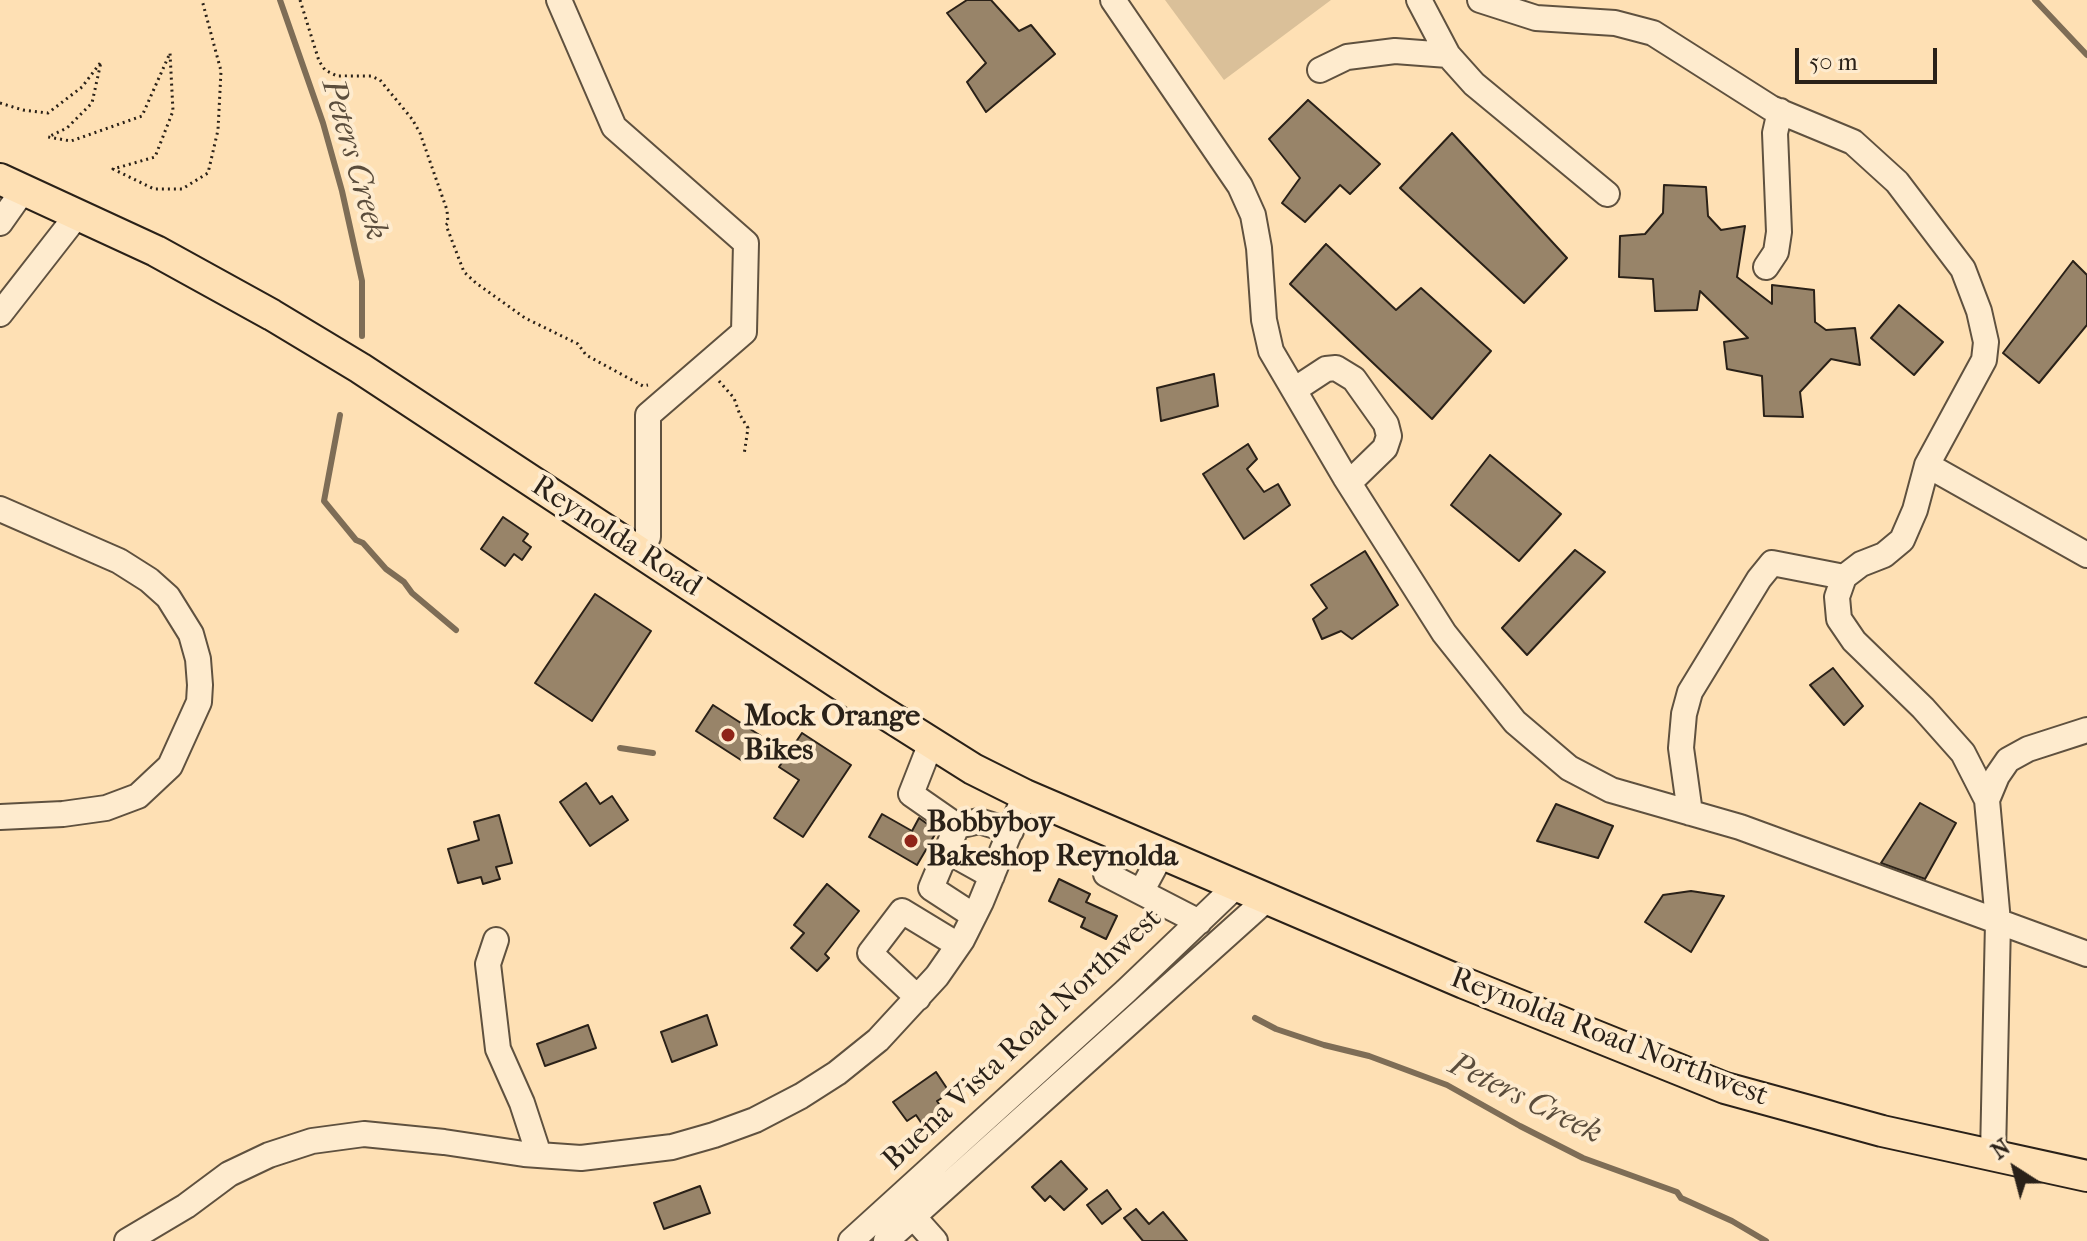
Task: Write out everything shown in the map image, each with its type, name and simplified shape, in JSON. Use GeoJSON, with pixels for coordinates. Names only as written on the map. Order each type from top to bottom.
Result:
{"type":"FeatureCollection","features":[{"type":"Feature","properties":{"kind":"main road","name":"Reynolda Road"},"geometry":{"type":"LineString","coordinates":[[12,184],[156,251],[360,368],[973,769],[1025,795],[1237,885]]}},
{"type":"Feature","properties":{"kind":"main road","name":"Reynolda Road Northwest"},"geometry":{"type":"LineString","coordinates":[[1237,885],[1464,983],[1725,1088],[1882,1131],[2087,1176]]}},
{"type":"Feature","properties":{"kind":"street"},"geometry":{"type":"LineString","coordinates":[[559,0],[614,127],[746,243],[744,332],[648,415],[648,537],[639,552]]}},
{"type":"Feature","properties":{"kind":"street"},"geometry":{"type":"LineString","coordinates":[[1113,0],[1247,200],[1259,248],[1264,320],[1271,351],[1349,483],[1444,633],[1515,722],[1569,768],[1611,790],[1782,842],[2087,954]]}},
{"type":"Feature","properties":{"kind":"street"},"geometry":{"type":"LineString","coordinates":[[1419,0],[1448,55],[1474,84],[1607,194]]}},
{"type":"Feature","properties":{"kind":"street"},"geometry":{"type":"LineString","coordinates":[[1480,0],[1536,18],[1615,23],[1653,33],[1780,111],[1853,142],[1897,182],[1963,269],[1979,311],[1986,342],[1984,360],[1927,465],[1915,510],[1902,540],[1884,555],[1861,564],[1844,577],[1837,597],[1839,619],[1854,641],[1923,708],[1963,753],[1987,800],[1998,922],[1993,1155]]}},
{"type":"Feature","properties":{"kind":"street"},"geometry":{"type":"LineString","coordinates":[[1320,70],[1347,57],[1395,51],[1448,55]]}},
{"type":"Feature","properties":{"kind":"street"},"geometry":{"type":"LineString","coordinates":[[1766,267],[1776,252],[1779,232],[1775,133],[1780,111]]}},
{"type":"Feature","properties":{"kind":"street"},"geometry":{"type":"LineString","coordinates":[[0,223],[12,184]]}},
{"type":"Feature","properties":{"kind":"street"},"geometry":{"type":"LineString","coordinates":[[0,314],[78,214]]}},
{"type":"Feature","properties":{"kind":"street"},"geometry":{"type":"LineString","coordinates":[[1294,390],[1326,369],[1336,368],[1354,379],[1386,424],[1389,436],[1385,448],[1349,483]]}},
{"type":"Feature","properties":{"kind":"street"},"geometry":{"type":"LineString","coordinates":[[1927,465],[2087,555]]}},
{"type":"Feature","properties":{"kind":"street"},"geometry":{"type":"LineString","coordinates":[[0,509],[119,561],[168,597],[191,634],[198,659],[200,685],[199,702],[170,766],[138,796],[106,808],[0,817]]}},
{"type":"Feature","properties":{"kind":"street"},"geometry":{"type":"LineString","coordinates":[[1690,813],[1681,748],[1684,714],[1690,692],[1759,579],[1772,563],[1844,577]]}},
{"type":"Feature","properties":{"kind":"street"},"geometry":{"type":"LineString","coordinates":[[1987,800],[2008,760],[2028,749],[2087,730]]}},
{"type":"Feature","properties":{"kind":"street"},"geometry":{"type":"LineString","coordinates":[[931,743],[911,794],[957,826],[979,821],[1011,831]]}},
{"type":"Feature","properties":{"kind":"street"},"geometry":{"type":"LineString","coordinates":[[127,1241],[186,1206],[229,1174],[269,1155],[312,1141],[364,1134],[581,1158],[672,1147],[755,1120],[837,1073],[878,1040],[937,976],[974,916],[1025,795]]}},
{"type":"Feature","properties":{"kind":"street"},"geometry":{"type":"LineString","coordinates":[[957,826],[931,888],[974,916]]}},
{"type":"Feature","properties":{"kind":"street"},"geometry":{"type":"LineString","coordinates":[[1124,837],[1106,874],[1199,922]]}},
{"type":"Feature","properties":{"kind":"street"},"geometry":{"type":"LineString","coordinates":[[947,851],[992,876]]}},
{"type":"Feature","properties":{"kind":"street"},"geometry":{"type":"LineString","coordinates":[[1141,892],[1162,853]]}},
{"type":"Feature","properties":{"kind":"street","name":"Buena Vista Road Northwest"},"geometry":{"type":"LineString","coordinates":[[886,1241],[905,1207],[1237,885]]}},
{"type":"Feature","properties":{"kind":"street","name":"Buena Vista Road Northwest"},"geometry":{"type":"LineString","coordinates":[[851,1241],[905,1207],[1268,898]]}},
{"type":"Feature","properties":{"kind":"street"},"geometry":{"type":"LineString","coordinates":[[918,998],[870,953],[902,911],[958,945]]}},
{"type":"Feature","properties":{"kind":"street"},"geometry":{"type":"LineString","coordinates":[[496,940],[488,964],[498,1049],[522,1103],[539,1155]]}},
{"type":"Feature","properties":{"kind":"street"},"geometry":{"type":"LineString","coordinates":[[905,1207],[935,1241]]}},
{"type":"Feature","properties":{"kind":"path"},"geometry":{"type":"LineString","coordinates":[[0,103],[48,113],[82,87],[101,62],[92,103],[67,128],[48,137],[71,141],[142,116],[170,53],[173,111],[155,157],[113,169],[154,189],[182,189],[208,173],[218,130],[221,71],[202,0]]}},
{"type":"Feature","properties":{"kind":"path"},"geometry":{"type":"LineString","coordinates":[[300,0],[319,61],[325,70],[337,76],[371,76],[380,80],[412,119],[420,133],[447,210],[446,225],[464,272],[525,318],[578,344],[586,355],[643,386],[651,385]]}},
{"type":"Feature","properties":{"kind":"path"},"geometry":{"type":"LineString","coordinates":[[696,372],[704,372],[721,383],[734,398],[748,428],[744,455]]}},
{"type":"Feature","properties":{"kind":"shaded area"},"geometry":{"type":"Polygon","coordinates":[[[1165,0],[1331,0],[1224,80],[1165,0]]]}},
{"type":"Feature","properties":{"kind":"building"},"geometry":{"type":"Polygon","coordinates":[[[967,0],[991,0],[1019,31],[1031,25],[1055,54],[986,112],[967,82],[986,63],[947,13],[967,0]]]}},
{"type":"Feature","properties":{"kind":"building"},"geometry":{"type":"Polygon","coordinates":[[[1308,100],[1380,164],[1350,194],[1340,185],[1305,222],[1282,203],[1300,178],[1269,139],[1308,100]]]}},
{"type":"Feature","properties":{"kind":"building"},"geometry":{"type":"Polygon","coordinates":[[[1452,133],[1567,258],[1524,303],[1400,188],[1452,133]]]}},
{"type":"Feature","properties":{"kind":"building"},"geometry":{"type":"Polygon","coordinates":[[[1664,185],[1706,187],[1708,216],[1721,230],[1745,226],[1737,277],[1772,304],[1772,285],[1814,290],[1815,322],[1826,330],[1855,328],[1860,365],[1831,359],[1800,392],[1803,417],[1764,416],[1762,376],[1727,369],[1724,342],[1748,338],[1700,291],[1697,310],[1655,311],[1653,279],[1619,277],[1620,236],[1645,234],[1663,213],[1664,185]]]}},
{"type":"Feature","properties":{"kind":"building"},"geometry":{"type":"Polygon","coordinates":[[[1326,244],[1396,310],[1421,288],[1491,351],[1432,419],[1290,284],[1326,244]]]}},
{"type":"Feature","properties":{"kind":"building"},"geometry":{"type":"Polygon","coordinates":[[[2073,261],[2087,275],[2087,325],[2039,383],[2003,353],[2073,261]]]}},
{"type":"Feature","properties":{"kind":"building"},"geometry":{"type":"Polygon","coordinates":[[[1899,305],[1943,342],[1914,375],[1871,338],[1899,305]]]}},
{"type":"Feature","properties":{"kind":"building"},"geometry":{"type":"Polygon","coordinates":[[[1214,374],[1218,406],[1161,421],[1157,388],[1214,374]]]}},
{"type":"Feature","properties":{"kind":"building"},"geometry":{"type":"Polygon","coordinates":[[[1248,444],[1257,459],[1247,469],[1264,492],[1278,484],[1290,505],[1244,539],[1203,474],[1248,444]]]}},
{"type":"Feature","properties":{"kind":"building"},"geometry":{"type":"Polygon","coordinates":[[[1490,455],[1561,514],[1519,561],[1451,505],[1490,455]]]}},
{"type":"Feature","properties":{"kind":"building"},"geometry":{"type":"Polygon","coordinates":[[[503,517],[528,534],[523,541],[531,547],[522,560],[514,554],[505,566],[481,549],[503,517]]]}},
{"type":"Feature","properties":{"kind":"building"},"geometry":{"type":"Polygon","coordinates":[[[1575,550],[1605,572],[1527,655],[1502,628],[1575,550]]]}},
{"type":"Feature","properties":{"kind":"building"},"geometry":{"type":"Polygon","coordinates":[[[1365,551],[1398,605],[1352,639],[1341,631],[1322,639],[1313,619],[1327,608],[1311,585],[1365,551]]]}},
{"type":"Feature","properties":{"kind":"building"},"geometry":{"type":"Polygon","coordinates":[[[595,594],[651,631],[592,721],[535,683],[595,594]]]}},
{"type":"Feature","properties":{"kind":"building"},"geometry":{"type":"Polygon","coordinates":[[[1833,668],[1863,706],[1844,725],[1810,685],[1833,668]]]}},
{"type":"Feature","properties":{"kind":"building"},"geometry":{"type":"Polygon","coordinates":[[[713,705],[761,736],[744,762],[696,731],[713,705]]]}},
{"type":"Feature","properties":{"kind":"building"},"geometry":{"type":"Polygon","coordinates":[[[802,733],[851,765],[803,837],[774,818],[799,780],[779,767],[802,733]]]}},
{"type":"Feature","properties":{"kind":"building"},"geometry":{"type":"Polygon","coordinates":[[[586,783],[600,804],[612,796],[628,820],[590,846],[560,802],[586,783]]]}},
{"type":"Feature","properties":{"kind":"building"},"geometry":{"type":"Polygon","coordinates":[[[1920,803],[1956,823],[1925,879],[1881,863],[1920,803]]]}},
{"type":"Feature","properties":{"kind":"building"},"geometry":{"type":"Polygon","coordinates":[[[1556,804],[1613,826],[1598,858],[1537,841],[1556,804]]]}},
{"type":"Feature","properties":{"kind":"building"},"geometry":{"type":"Polygon","coordinates":[[[882,814],[912,831],[919,818],[937,831],[917,865],[869,837],[882,814]]]}},
{"type":"Feature","properties":{"kind":"building"},"geometry":{"type":"Polygon","coordinates":[[[499,815],[512,863],[496,867],[500,879],[483,884],[481,877],[458,883],[448,849],[479,840],[474,822],[499,815]]]}},
{"type":"Feature","properties":{"kind":"building"},"geometry":{"type":"Polygon","coordinates":[[[1059,879],[1090,894],[1086,902],[1117,916],[1106,939],[1081,927],[1085,918],[1049,901],[1059,879]]]}},
{"type":"Feature","properties":{"kind":"building"},"geometry":{"type":"Polygon","coordinates":[[[827,884],[859,911],[825,954],[829,958],[817,971],[791,948],[804,933],[794,925],[827,884]]]}},
{"type":"Feature","properties":{"kind":"building"},"geometry":{"type":"Polygon","coordinates":[[[1691,891],[1724,896],[1691,952],[1645,922],[1663,895],[1691,891]]]}},
{"type":"Feature","properties":{"kind":"building"},"geometry":{"type":"Polygon","coordinates":[[[707,1015],[717,1045],[672,1062],[661,1032],[707,1015]]]}},
{"type":"Feature","properties":{"kind":"building"},"geometry":{"type":"Polygon","coordinates":[[[588,1025],[596,1048],[545,1066],[537,1044],[588,1025]]]}},
{"type":"Feature","properties":{"kind":"building"},"geometry":{"type":"Polygon","coordinates":[[[936,1072],[950,1093],[937,1101],[943,1110],[922,1124],[916,1115],[907,1121],[893,1102],[936,1072]]]}},
{"type":"Feature","properties":{"kind":"building"},"geometry":{"type":"Polygon","coordinates":[[[1061,1161],[1087,1189],[1064,1210],[1050,1196],[1045,1201],[1032,1187],[1061,1161]]]}},
{"type":"Feature","properties":{"kind":"building"},"geometry":{"type":"Polygon","coordinates":[[[700,1186],[710,1213],[664,1229],[654,1203],[700,1186]]]}},
{"type":"Feature","properties":{"kind":"building"},"geometry":{"type":"Polygon","coordinates":[[[1107,1190],[1121,1209],[1102,1224],[1087,1205],[1107,1190]]]}},
{"type":"Feature","properties":{"kind":"building"},"geometry":{"type":"Polygon","coordinates":[[[1136,1209],[1149,1224],[1163,1212],[1187,1241],[1143,1241],[1124,1218],[1136,1209]]]}},
{"type":"Feature","properties":{"kind":"waterway","name":"Peters Creek"},"geometry":{"type":"LineString","coordinates":[[280,0],[323,123],[342,191],[362,281],[362,336]]}},
{"type":"Feature","properties":{"kind":"waterway"},"geometry":{"type":"LineString","coordinates":[[2035,0],[2087,55]]}},
{"type":"Feature","properties":{"kind":"waterway","name":"Peters Creek"},"geometry":{"type":"LineString","coordinates":[[340,415],[324,501],[356,540],[363,543],[386,569],[456,630]]}},
{"type":"Feature","properties":{"kind":"waterway","name":"Peters Creek"},"geometry":{"type":"LineString","coordinates":[[620,748],[653,753]]}},
{"type":"Feature","properties":{"kind":"waterway","name":"Peters Creek"},"geometry":{"type":"LineString","coordinates":[[1255,1018],[1276,1029],[1369,1056],[1447,1085],[1583,1158],[1677,1192],[1681,1198],[1732,1221],[1766,1241]]}},
{"type":"Feature","properties":{"kind":"place","name":"Mock Orange Bikes"},"geometry":{"type":"Point","coordinates":[728,735]}},
{"type":"Feature","properties":{"kind":"place","name":"Bobbyboy Bakeshop Reynolda"},"geometry":{"type":"Point","coordinates":[911,841]}}]}
